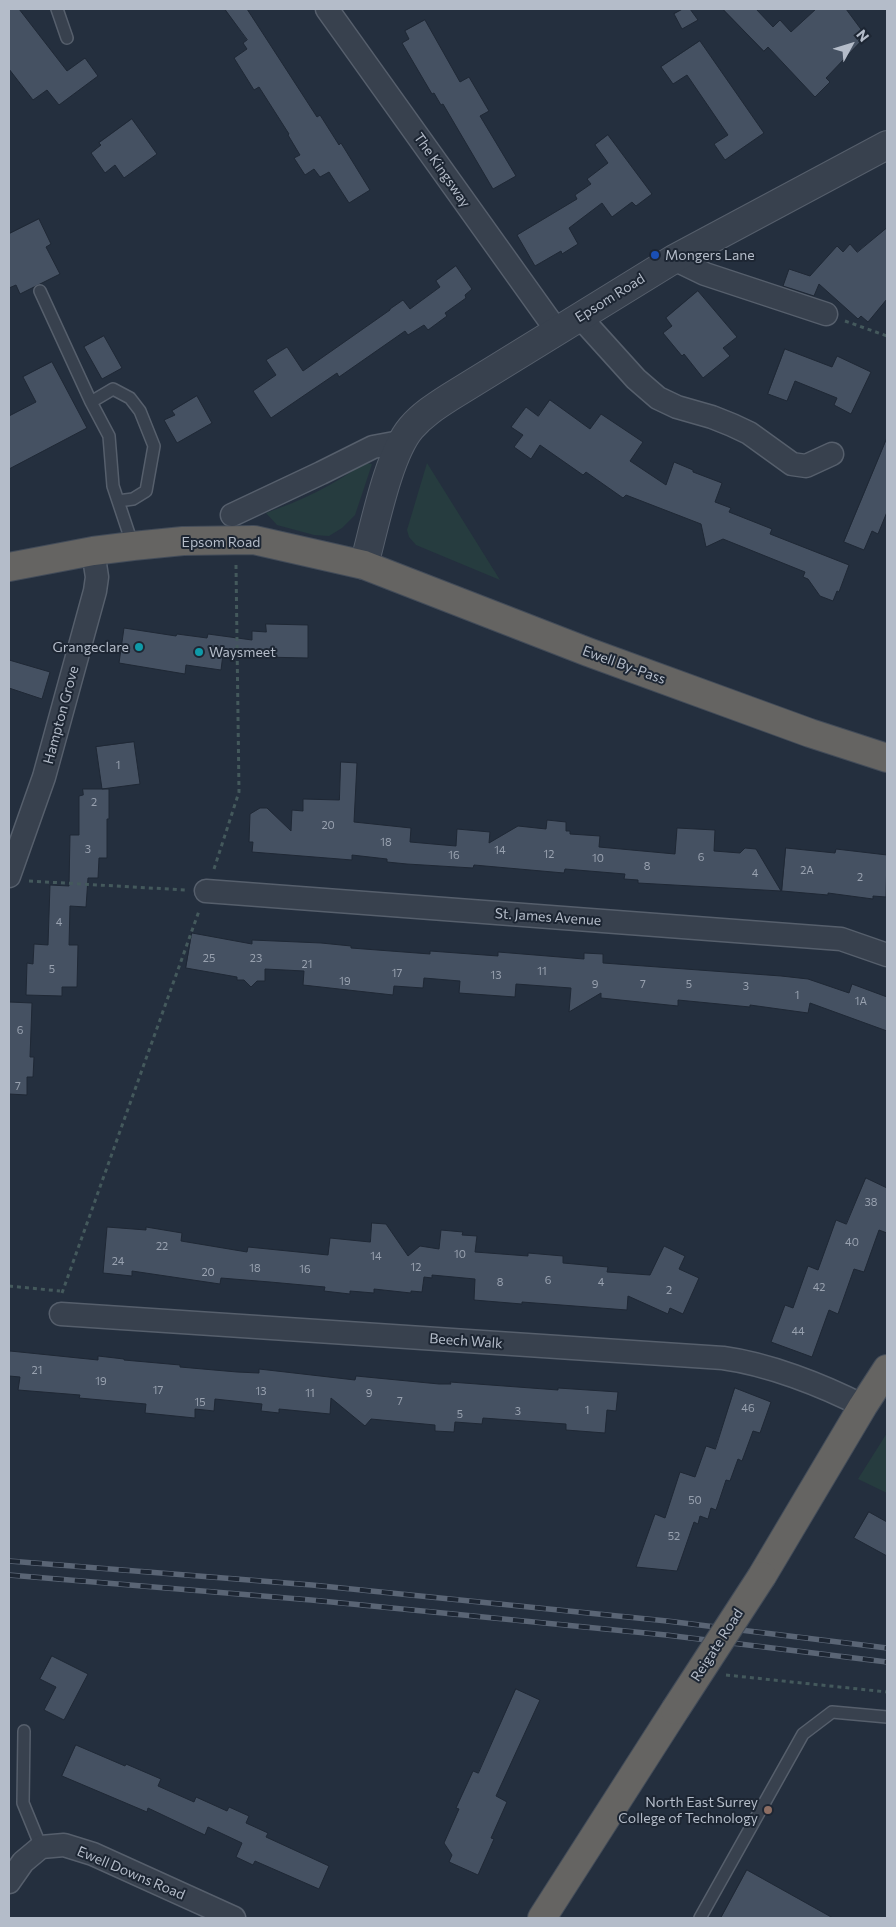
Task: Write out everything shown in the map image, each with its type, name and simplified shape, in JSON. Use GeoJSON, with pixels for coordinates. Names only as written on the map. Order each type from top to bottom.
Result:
{"type":"FeatureCollection","features":[{"type":"Feature","properties":{"kind":"highway","name":"Epsom Road"},"geometry":{"type":"LineString","coordinates":[[9,567],[93,551],[183,541],[234,527],[254,540],[364,565]]}},
{"type":"Feature","properties":{"kind":"highway","name":"Ewell By-Pass"},"geometry":{"type":"LineString","coordinates":[[364,565],[588,652],[810,733],[887,758]]}},
{"type":"Feature","properties":{"kind":"highway","name":"Reigate Road"},"geometry":{"type":"LineString","coordinates":[[543,1918],[674,1710],[762,1576],[887,1369]]}},
{"type":"Feature","properties":{"kind":"street","name":"The Kingsway"},"geometry":{"type":"LineString","coordinates":[[333,11],[557,331]]}},
{"type":"Feature","properties":{"kind":"street","name":"Epsom Road"},"geometry":{"type":"LineString","coordinates":[[364,565],[400,442],[425,414],[674,259],[887,145]]}},
{"type":"Feature","properties":{"kind":"street"},"geometry":{"type":"LineString","coordinates":[[674,259],[705,274],[826,314]]}},
{"type":"Feature","properties":{"kind":"street"},"geometry":{"type":"LineString","coordinates":[[580,317],[636,379],[658,398],[677,407],[712,416],[749,433],[792,464],[806,466],[832,454]]}},
{"type":"Feature","properties":{"kind":"street","name":"Epsom Road"},"geometry":{"type":"LineString","coordinates":[[234,527],[373,447],[400,442]]}},
{"type":"Feature","properties":{"kind":"street","name":"Hampton Grove"},"geometry":{"type":"LineString","coordinates":[[19,879],[44,777],[95,591],[97,577],[93,551]]}},
{"type":"Feature","properties":{"kind":"street","name":"St. James Avenue"},"geometry":{"type":"LineString","coordinates":[[206,891],[841,939],[887,955]]}},
{"type":"Feature","properties":{"kind":"street","name":"Beech Walk"},"geometry":{"type":"LineString","coordinates":[[61,1314],[723,1358],[753,1363],[839,1394],[863,1406]]}},
{"type":"Feature","properties":{"kind":"street","name":"Ewell Downs Road"},"geometry":{"type":"LineString","coordinates":[[41,1847],[64,1845],[93,1854],[234,1918]]}},
{"type":"Feature","properties":{"kind":"street"},"geometry":{"type":"LineString","coordinates":[[9,1882],[23,1862],[41,1847]]}},
{"type":"Feature","properties":{"kind":"lane"},"geometry":{"type":"LineString","coordinates":[[57,9],[67,38]]}},
{"type":"Feature","properties":{"kind":"lane"},"geometry":{"type":"LineString","coordinates":[[40,291],[91,402],[109,436],[113,486],[133,546]]}},
{"type":"Feature","properties":{"kind":"lane"},"geometry":{"type":"LineString","coordinates":[[91,402],[113,389],[130,398],[140,411],[154,446],[146,491],[133,499],[118,501]]}},
{"type":"Feature","properties":{"kind":"lane"},"geometry":{"type":"LineString","coordinates":[[700,1918],[802,1734],[832,1712],[887,1717]]}},
{"type":"Feature","properties":{"kind":"lane"},"geometry":{"type":"LineString","coordinates":[[24,1731],[23,1803],[41,1847]]}},
{"type":"Feature","properties":{"kind":"path"},"geometry":{"type":"LineString","coordinates":[[826,314],[887,336]]}},
{"type":"Feature","properties":{"kind":"path"},"geometry":{"type":"LineString","coordinates":[[61,1314],[62,1291],[206,891],[239,792],[234,527]]}},
{"type":"Feature","properties":{"kind":"path"},"geometry":{"type":"LineString","coordinates":[[19,879],[206,891]]}},
{"type":"Feature","properties":{"kind":"path"},"geometry":{"type":"LineString","coordinates":[[9,1286],[62,1291]]}},
{"type":"Feature","properties":{"kind":"path"},"geometry":{"type":"LineString","coordinates":[[747,1677],[887,1692]]}},
{"type":"Feature","properties":{"kind":"green space"},"geometry":{"type":"Polygon","coordinates":[[[364,463],[372,464],[355,515],[342,528],[329,536],[314,535],[277,525],[266,513],[317,492],[364,463]]]}},
{"type":"Feature","properties":{"kind":"green space"},"geometry":{"type":"Polygon","coordinates":[[[427,463],[500,580],[416,545],[409,537],[407,530],[427,463]]]}},
{"type":"Feature","properties":{"kind":"green space"},"geometry":{"type":"Polygon","coordinates":[[[887,1433],[887,1493],[858,1479],[887,1433]]]}},
{"type":"Feature","properties":{"kind":"building"},"geometry":{"type":"Polygon","coordinates":[[[9,9],[19,9],[67,71],[85,58],[98,76],[59,105],[47,90],[33,100],[9,69],[9,9]]]}},
{"type":"Feature","properties":{"kind":"building"},"geometry":{"type":"Polygon","coordinates":[[[225,9],[247,9],[317,117],[320,115],[339,145],[341,143],[370,190],[349,203],[329,172],[320,177],[314,169],[305,175],[294,158],[300,155],[289,134],[259,87],[254,90],[234,58],[247,49],[243,43],[247,40],[225,9]]]}},
{"type":"Feature","properties":{"kind":"building"},"geometry":{"type":"Polygon","coordinates":[[[683,9],[690,9],[698,20],[682,29],[674,14],[683,9]]]}},
{"type":"Feature","properties":{"kind":"building"},"geometry":{"type":"Polygon","coordinates":[[[723,9],[756,9],[773,27],[780,20],[791,32],[816,9],[846,9],[866,36],[826,78],[830,82],[815,97],[768,47],[764,51],[723,9]]]}},
{"type":"Feature","properties":{"kind":"building"},"geometry":{"type":"Polygon","coordinates":[[[425,20],[460,82],[469,77],[489,111],[480,116],[516,176],[493,189],[443,104],[441,105],[434,93],[432,94],[402,43],[409,39],[405,31],[425,20]]]}},
{"type":"Feature","properties":{"kind":"building"},"geometry":{"type":"Polygon","coordinates":[[[700,41],[764,133],[725,160],[714,144],[728,135],[687,75],[673,84],[661,67],[700,41]]]}},
{"type":"Feature","properties":{"kind":"building"},"geometry":{"type":"Polygon","coordinates":[[[132,119],[157,154],[124,178],[115,165],[105,173],[91,153],[101,145],[99,143],[132,119]]]}},
{"type":"Feature","properties":{"kind":"building"},"geometry":{"type":"Polygon","coordinates":[[[608,135],[652,194],[636,206],[632,202],[612,217],[602,203],[569,228],[578,244],[562,254],[561,251],[535,266],[517,235],[577,199],[575,195],[591,184],[587,179],[608,163],[595,145],[608,135]]]}},
{"type":"Feature","properties":{"kind":"building"},"geometry":{"type":"Polygon","coordinates":[[[39,219],[51,244],[46,247],[60,274],[20,294],[16,285],[9,288],[9,234],[39,219]]]}},
{"type":"Feature","properties":{"kind":"building"},"geometry":{"type":"Polygon","coordinates":[[[887,228],[887,299],[868,322],[861,316],[858,319],[819,284],[814,296],[783,286],[789,269],[810,276],[837,246],[843,252],[850,244],[857,252],[887,228]]]}},
{"type":"Feature","properties":{"kind":"building"},"geometry":{"type":"Polygon","coordinates":[[[456,266],[472,289],[465,295],[466,298],[445,313],[447,316],[428,330],[424,325],[408,335],[405,331],[339,377],[337,373],[271,418],[253,391],[276,375],[266,360],[287,347],[303,371],[403,300],[410,309],[440,287],[436,281],[456,266]]]}},
{"type":"Feature","properties":{"kind":"building"},"geometry":{"type":"Polygon","coordinates":[[[698,291],[737,337],[723,348],[730,356],[703,378],[684,354],[682,356],[663,333],[672,326],[666,318],[698,291]]]}},
{"type":"Feature","properties":{"kind":"building"},"geometry":{"type":"Polygon","coordinates":[[[104,336],[122,368],[102,379],[84,347],[104,336]]]}},
{"type":"Feature","properties":{"kind":"building"},"geometry":{"type":"Polygon","coordinates":[[[785,349],[832,367],[837,356],[871,372],[851,414],[834,405],[837,398],[795,381],[787,401],[768,394],[785,349]]]}},
{"type":"Feature","properties":{"kind":"building"},"geometry":{"type":"Polygon","coordinates":[[[52,362],[87,428],[9,469],[9,416],[36,402],[23,377],[52,362]]]}},
{"type":"Feature","properties":{"kind":"building"},"geometry":{"type":"Polygon","coordinates":[[[197,396],[212,423],[177,443],[164,420],[175,415],[172,411],[197,396]]]}},
{"type":"Feature","properties":{"kind":"building"},"geometry":{"type":"Polygon","coordinates":[[[550,400],[590,429],[601,414],[643,442],[630,461],[666,485],[674,462],[693,470],[693,472],[722,483],[715,502],[731,508],[729,512],[772,529],[770,534],[849,565],[839,592],[837,591],[833,601],[820,596],[808,579],[803,577],[805,572],[723,539],[706,547],[701,524],[626,495],[623,498],[586,472],[583,475],[540,445],[531,459],[514,447],[523,435],[511,427],[526,407],[538,416],[550,400]]]}},
{"type":"Feature","properties":{"kind":"building"},"geometry":{"type":"Polygon","coordinates":[[[887,438],[887,512],[878,534],[872,531],[864,550],[844,542],[887,438]]]}},
{"type":"Feature","properties":{"kind":"building"},"geometry":{"type":"Polygon","coordinates":[[[266,624],[308,625],[308,658],[262,657],[262,654],[223,654],[221,670],[186,665],[185,674],[119,663],[124,628],[176,636],[177,634],[207,638],[208,634],[252,640],[252,631],[266,632],[266,624]]]}},
{"type":"Feature","properties":{"kind":"building"},"geometry":{"type":"Polygon","coordinates":[[[9,660],[50,672],[42,699],[9,688],[9,660]]]}},
{"type":"Feature","properties":{"kind":"building"},"geometry":{"type":"Polygon","coordinates":[[[134,742],[140,784],[102,789],[96,747],[134,742]]]}},
{"type":"Feature","properties":{"kind":"building"},"geometry":{"type":"Polygon","coordinates":[[[341,762],[357,763],[354,822],[411,828],[410,842],[456,846],[457,829],[490,832],[489,843],[518,826],[546,829],[547,820],[566,822],[566,831],[570,831],[570,834],[600,836],[599,847],[675,854],[677,828],[715,830],[714,851],[740,853],[745,848],[756,849],[781,891],[638,883],[638,880],[624,879],[625,874],[565,869],[564,873],[474,865],[473,868],[407,864],[387,862],[387,859],[352,855],[352,860],[252,852],[253,842],[249,842],[250,814],[260,808],[267,808],[291,831],[292,810],[303,811],[303,799],[339,800],[341,762]]]}},
{"type":"Feature","properties":{"kind":"building"},"geometry":{"type":"Polygon","coordinates":[[[83,789],[109,789],[109,819],[107,819],[107,858],[99,858],[98,878],[88,878],[86,907],[70,906],[69,945],[78,945],[77,987],[62,987],[62,996],[26,995],[27,963],[33,964],[34,944],[48,945],[50,885],[69,886],[70,835],[79,835],[79,796],[83,795],[83,789]]]}},
{"type":"Feature","properties":{"kind":"building"},"geometry":{"type":"Polygon","coordinates":[[[786,848],[835,853],[836,849],[887,855],[886,897],[873,896],[873,899],[828,893],[828,895],[782,891],[786,848]]]}},
{"type":"Feature","properties":{"kind":"building"},"geometry":{"type":"Polygon","coordinates":[[[192,933],[252,944],[252,940],[321,943],[351,946],[351,948],[430,954],[430,951],[498,956],[498,952],[584,959],[584,953],[603,954],[603,963],[808,979],[849,993],[852,984],[887,997],[887,1031],[810,1003],[808,1013],[750,1005],[750,1007],[678,1000],[678,1006],[601,998],[601,993],[569,1012],[571,988],[516,984],[515,997],[459,993],[460,981],[424,978],[423,988],[394,986],[393,995],[303,985],[304,971],[265,969],[265,981],[257,981],[251,987],[244,980],[237,980],[237,977],[186,968],[192,933]]]}},
{"type":"Feature","properties":{"kind":"building"},"geometry":{"type":"Polygon","coordinates":[[[9,1002],[32,1003],[30,1057],[34,1057],[33,1077],[27,1077],[27,1095],[9,1094],[9,1002]]]}},
{"type":"Feature","properties":{"kind":"building"},"geometry":{"type":"Polygon","coordinates":[[[866,1178],[887,1188],[887,1233],[879,1230],[864,1272],[854,1269],[838,1314],[829,1310],[812,1357],[771,1342],[785,1305],[793,1308],[808,1266],[818,1270],[836,1220],[846,1224],[866,1178]]]}},
{"type":"Feature","properties":{"kind":"building"},"geometry":{"type":"Polygon","coordinates":[[[372,1223],[386,1224],[408,1256],[420,1246],[439,1249],[441,1230],[463,1232],[462,1235],[477,1236],[475,1252],[528,1256],[528,1253],[563,1256],[563,1263],[608,1267],[607,1272],[650,1275],[664,1246],[685,1256],[679,1269],[699,1278],[683,1314],[670,1308],[668,1314],[628,1296],[627,1310],[474,1300],[475,1279],[432,1275],[432,1278],[424,1277],[422,1292],[411,1291],[411,1293],[374,1289],[374,1293],[350,1291],[350,1294],[324,1291],[325,1287],[270,1282],[221,1278],[220,1284],[132,1271],[132,1276],[103,1273],[107,1227],[146,1230],[146,1227],[182,1233],[181,1241],[247,1252],[248,1247],[328,1255],[330,1238],[370,1242],[372,1223]]]}},
{"type":"Feature","properties":{"kind":"building"},"geometry":{"type":"Polygon","coordinates":[[[10,1351],[98,1360],[98,1356],[180,1365],[180,1367],[237,1372],[259,1373],[259,1369],[355,1380],[356,1376],[439,1384],[451,1384],[450,1382],[558,1390],[558,1388],[618,1392],[616,1411],[607,1410],[605,1433],[566,1430],[566,1424],[483,1418],[482,1424],[455,1422],[454,1432],[435,1431],[435,1425],[371,1419],[365,1426],[331,1398],[330,1414],[279,1409],[279,1413],[261,1411],[262,1404],[215,1399],[214,1411],[195,1409],[195,1418],[145,1413],[146,1404],[79,1398],[80,1395],[18,1390],[20,1377],[9,1376],[10,1351]]]}},
{"type":"Feature","properties":{"kind":"building"},"geometry":{"type":"Polygon","coordinates":[[[735,1388],[771,1402],[760,1433],[753,1431],[742,1461],[738,1459],[730,1481],[726,1480],[716,1510],[711,1508],[708,1519],[700,1516],[698,1524],[694,1522],[677,1571],[636,1567],[655,1514],[665,1518],[680,1472],[695,1477],[706,1446],[715,1449],[735,1388]]]}},
{"type":"Feature","properties":{"kind":"building"},"geometry":{"type":"Polygon","coordinates":[[[869,1512],[887,1522],[887,1556],[854,1538],[869,1512]]]}},
{"type":"Feature","properties":{"kind":"building"},"geometry":{"type":"Polygon","coordinates":[[[52,1656],[88,1674],[64,1720],[44,1710],[56,1687],[40,1679],[52,1656]]]}},
{"type":"Feature","properties":{"kind":"building"},"geometry":{"type":"Polygon","coordinates":[[[516,1689],[540,1700],[496,1796],[507,1802],[491,1838],[494,1839],[478,1875],[449,1862],[452,1855],[444,1843],[459,1809],[456,1808],[473,1771],[478,1773],[516,1689]]]}},
{"type":"Feature","properties":{"kind":"building"},"geometry":{"type":"Polygon","coordinates":[[[76,1745],[161,1779],[158,1786],[194,1802],[196,1797],[227,1811],[229,1807],[249,1816],[246,1823],[268,1833],[266,1837],[329,1866],[319,1889],[255,1861],[253,1865],[236,1857],[242,1843],[208,1827],[205,1835],[148,1808],[147,1812],[62,1776],[76,1745]]]}},
{"type":"Feature","properties":{"kind":"building"},"geometry":{"type":"Polygon","coordinates":[[[747,1870],[833,1918],[721,1918],[747,1870]]]}},
{"type":"Feature","properties":{"kind":"railway"},"geometry":{"type":"LineString","coordinates":[[9,1561],[312,1585],[667,1621],[887,1648]]}},
{"type":"Feature","properties":{"kind":"railway"},"geometry":{"type":"LineString","coordinates":[[9,1575],[311,1600],[666,1635],[887,1662]]}},
{"type":"Feature","properties":{"kind":"place","name":"Mongers Lane"},"geometry":{"type":"Point","coordinates":[655,255]}},
{"type":"Feature","properties":{"kind":"place","name":"Grangeclare"},"geometry":{"type":"Point","coordinates":[139,647]}},
{"type":"Feature","properties":{"kind":"place","name":"Waysmeet"},"geometry":{"type":"Point","coordinates":[199,652]}},
{"type":"Feature","properties":{"kind":"place","name":"North East Surrey College of Technology"},"geometry":{"type":"Point","coordinates":[768,1810]}}]}
